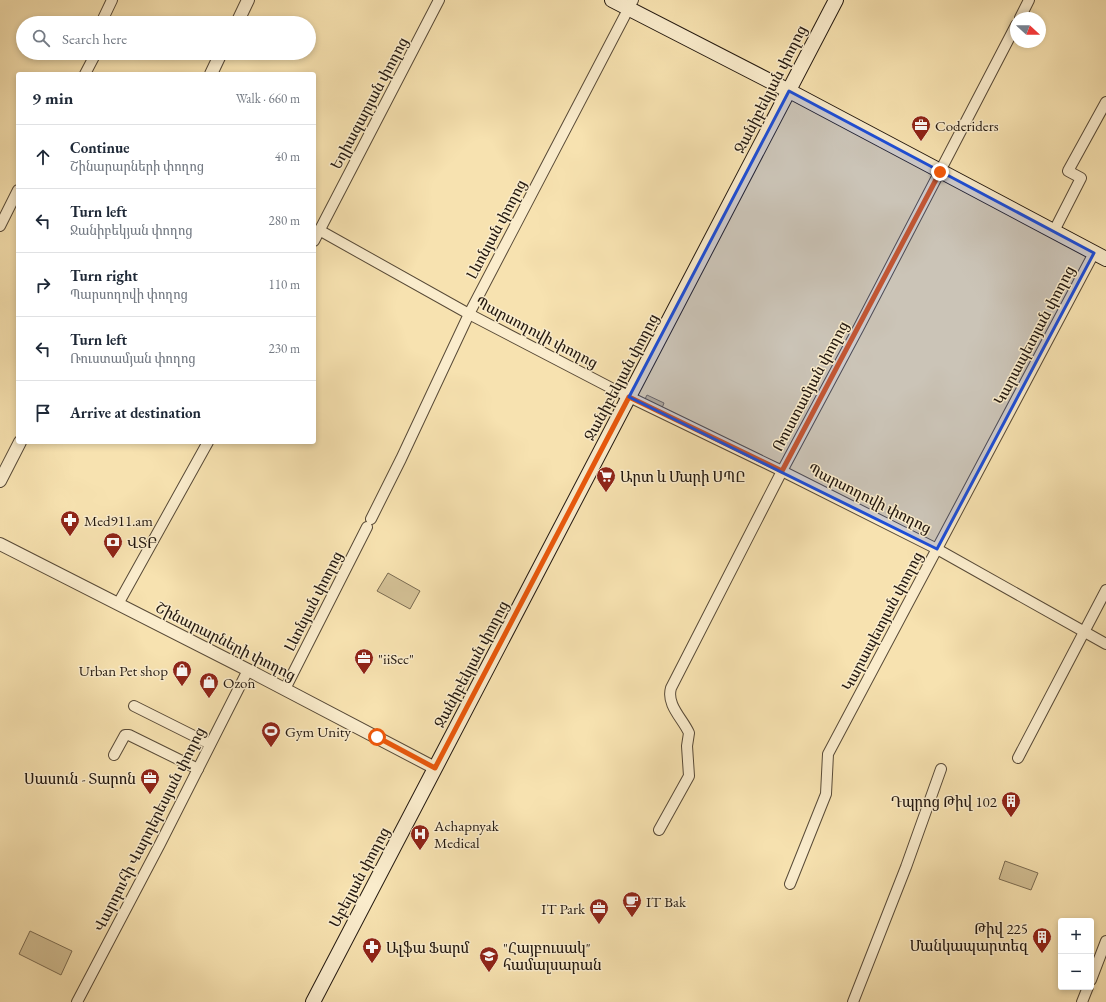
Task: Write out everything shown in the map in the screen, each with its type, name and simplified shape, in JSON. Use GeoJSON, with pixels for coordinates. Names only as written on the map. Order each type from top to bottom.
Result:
{"type":"FeatureCollection","features":[{"type":"Feature","properties":{"kind":"main road"},"geometry":{"type":"LineString","coordinates":[[612,0],[630,4],[940,172],[1100,256]]}},
{"type":"Feature","properties":{"kind":"main road","name":"Ջանիբեկյան փողոց"},"geometry":{"type":"LineString","coordinates":[[435,768],[836,0]]}},
{"type":"Feature","properties":{"kind":"main road","name":"Աբելյան փողոց"},"geometry":{"type":"LineString","coordinates":[[313,1002],[435,768]]}},
{"type":"Feature","properties":{"kind":"street"},"geometry":{"type":"LineString","coordinates":[[105,16],[112,0]]}},
{"type":"Feature","properties":{"kind":"street"},"geometry":{"type":"LineString","coordinates":[[240,16],[248,0]]}},
{"type":"Feature","properties":{"kind":"street","name":"Եղիազարյան փողոց"},"geometry":{"type":"LineString","coordinates":[[316,237],[439,0]]}},
{"type":"Feature","properties":{"kind":"street"},"geometry":{"type":"LineString","coordinates":[[1023,12],[1029,0]]}},
{"type":"Feature","properties":{"kind":"street","name":"Լևոնյան փողոց"},"geometry":{"type":"LineString","coordinates":[[285,689],[401,459],[469,314],[630,4]]}},
{"type":"Feature","properties":{"kind":"street","name":"Ռուստամյան փողոց"},"geometry":{"type":"LineString","coordinates":[[659,830],[686,780],[689,770],[687,746],[689,733],[672,705],[669,693],[671,688],[782,471],[1010,37]]}},
{"type":"Feature","properties":{"kind":"street"},"geometry":{"type":"LineString","coordinates":[[86,72],[92,60]]}},
{"type":"Feature","properties":{"kind":"street"},"geometry":{"type":"LineString","coordinates":[[211,72],[217,60]]}},
{"type":"Feature","properties":{"kind":"street"},"geometry":{"type":"LineString","coordinates":[[1054,232],[1081,178],[1068,171],[1106,102]]}},
{"type":"Feature","properties":{"kind":"street"},"geometry":{"type":"LineString","coordinates":[[0,226],[16,194]]}},
{"type":"Feature","properties":{"kind":"street","name":"Պարսողովի փողոց"},"geometry":{"type":"LineString","coordinates":[[319,230],[469,314],[629,397],[782,471],[937,549],[1106,644]]}},
{"type":"Feature","properties":{"kind":"street","name":"Կարապետյան փողոց"},"geometry":{"type":"LineString","coordinates":[[790,884],[826,794],[828,754],[937,549],[1100,256]]}},
{"type":"Feature","properties":{"kind":"street"},"geometry":{"type":"LineString","coordinates":[[0,481],[19,444]]}},
{"type":"Feature","properties":{"kind":"street"},"geometry":{"type":"LineString","coordinates":[[118,604],[207,444]]}},
{"type":"Feature","properties":{"kind":"street","name":"Շինարարների փողոց"},"geometry":{"type":"LineString","coordinates":[[0,544],[285,689],[435,768]]}},
{"type":"Feature","properties":{"kind":"street"},"geometry":{"type":"LineString","coordinates":[[1018,758],[1106,590]]}},
{"type":"Feature","properties":{"kind":"street","name":"Վարդուհի Վարդերեսյան փողոց"},"geometry":{"type":"LineString","coordinates":[[77,1002],[248,670]]}},
{"type":"Feature","properties":{"kind":"street"},"geometry":{"type":"LineString","coordinates":[[134,706],[210,744]]}},
{"type":"Feature","properties":{"kind":"street"},"geometry":{"type":"LineString","coordinates":[[114,755],[125,735],[129,735],[198,769]]}},
{"type":"Feature","properties":{"kind":"street"},"geometry":{"type":"LineString","coordinates":[[853,1002],[906,867],[941,769]]}},
{"type":"Feature","properties":{"kind":"street"},"geometry":{"type":"LineString","coordinates":[[1094,972],[1106,941]]}},
{"type":"Feature","properties":{"kind":"street"},"geometry":{"type":"LineString","coordinates":[[1082,1002],[1087,990]]}},
{"type":"Feature","properties":{"kind":"highlighted area"},"geometry":{"type":"Polygon","coordinates":[[[789,91],[1094,253],[937,549],[629,397],[789,91]]]}},
{"type":"Feature","properties":{"kind":"shaded area"},"geometry":{"type":"Polygon","coordinates":[[[647,395],[664,403],[662,408],[645,399],[647,395]]]}},
{"type":"Feature","properties":{"kind":"shaded area"},"geometry":{"type":"Polygon","coordinates":[[[388,573],[420,591],[410,609],[377,591],[388,573]]]}},
{"type":"Feature","properties":{"kind":"shaded area"},"geometry":{"type":"Polygon","coordinates":[[[1005,861],[1038,873],[1031,890],[999,879],[1005,861]]]}},
{"type":"Feature","properties":{"kind":"shaded area"},"geometry":{"type":"Polygon","coordinates":[[[30,931],[72,951],[61,975],[19,954],[30,931]]]}},
{"type":"Feature","properties":{"kind":"place","name":"Coderiders"},"geometry":{"type":"Point","coordinates":[921,142]}},
{"type":"Feature","properties":{"kind":"place","name":"Արտ և Մարի ՍՊԸ"},"geometry":{"type":"Point","coordinates":[606,493]}},
{"type":"Feature","properties":{"kind":"place","name":"Med911.am"},"geometry":{"type":"Point","coordinates":[70,537]}},
{"type":"Feature","properties":{"kind":"place","name":"ՎՏԲ"},"geometry":{"type":"Point","coordinates":[113,559]}},
{"type":"Feature","properties":{"kind":"place","name":"\"iiSec\""},"geometry":{"type":"Point","coordinates":[364,675]}},
{"type":"Feature","properties":{"kind":"place","name":"Urban Pet shop"},"geometry":{"type":"Point","coordinates":[182,687]}},
{"type":"Feature","properties":{"kind":"place","name":"Ozon"},"geometry":{"type":"Point","coordinates":[209,699]}},
{"type":"Feature","properties":{"kind":"place","name":"Gym Unity"},"geometry":{"type":"Point","coordinates":[271,748]}},
{"type":"Feature","properties":{"kind":"place","name":"Սասուն - Տարոն"},"geometry":{"type":"Point","coordinates":[150,795]}},
{"type":"Feature","properties":{"kind":"place","name":"Դպրոց Թիվ 102"},"geometry":{"type":"Point","coordinates":[1011,818]}},
{"type":"Feature","properties":{"kind":"place","name":"Achapnyak Medical"},"geometry":{"type":"Point","coordinates":[420,851]}},
{"type":"Feature","properties":{"kind":"place","name":"IT Bak"},"geometry":{"type":"Point","coordinates":[632,918]}},
{"type":"Feature","properties":{"kind":"place","name":"IT Park"},"geometry":{"type":"Point","coordinates":[599,925]}},
{"type":"Feature","properties":{"kind":"place","name":"Թիվ 225 Մանկապարտեզ"},"geometry":{"type":"Point","coordinates":[1042,954]}},
{"type":"Feature","properties":{"kind":"place","name":"Ալֆա Ֆարմ"},"geometry":{"type":"Point","coordinates":[372,964]}},
{"type":"Feature","properties":{"kind":"place","name":"\"Հայբուսակ\" համալսարան"},"geometry":{"type":"Point","coordinates":[489,973]}},
{"type":"Feature","properties":{"kind":"route"},"geometry":{"type":"LineString","coordinates":[[377,737],[435,768],[629,397],[782,471],[940,172]]}}]}
